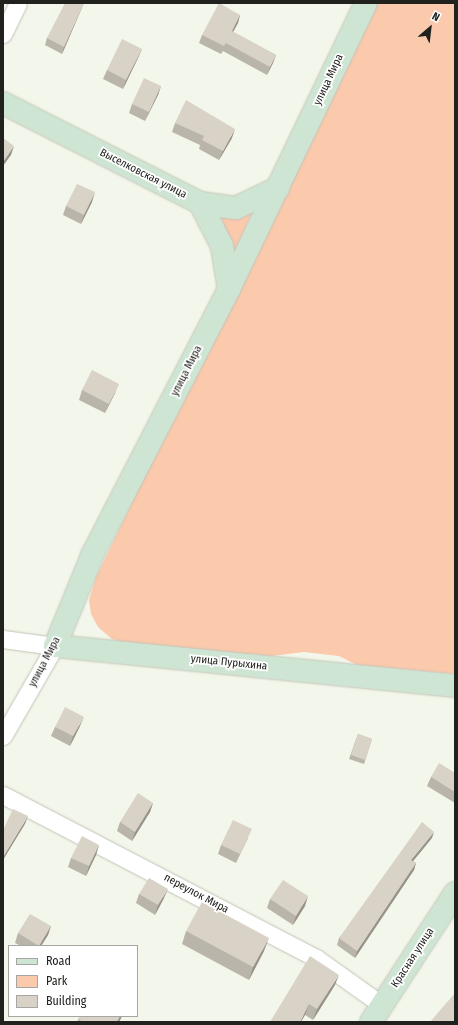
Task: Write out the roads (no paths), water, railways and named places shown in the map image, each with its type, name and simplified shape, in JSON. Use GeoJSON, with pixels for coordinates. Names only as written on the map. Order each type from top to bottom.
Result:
{"type":"FeatureCollection","features":[{"type":"Feature","properties":{"kind":"street"},"geometry":{"type":"LineString","coordinates":[[3,34],[18,3]]}},
{"type":"Feature","properties":{"kind":"street","name":"улица Мира"},"geometry":{"type":"LineString","coordinates":[[3,736],[55,646],[92,556],[229,289],[366,3]]}},
{"type":"Feature","properties":{"kind":"street","name":"Выселковская улица"},"geometry":{"type":"LineString","coordinates":[[3,103],[200,203],[222,246],[229,289]]}},
{"type":"Feature","properties":{"kind":"street"},"geometry":{"type":"LineString","coordinates":[[200,203],[236,208],[278,188]]}},
{"type":"Feature","properties":{"kind":"street","name":"улица Пурыхина"},"geometry":{"type":"LineString","coordinates":[[3,638],[55,646],[455,686]]}},
{"type":"Feature","properties":{"kind":"street","name":"переулок Мира"},"geometry":{"type":"LineString","coordinates":[[3,795],[316,958],[377,1014]]}},
{"type":"Feature","properties":{"kind":"street","name":"Красная улица"},"geometry":{"type":"LineString","coordinates":[[377,1014],[455,893]]}}]}
